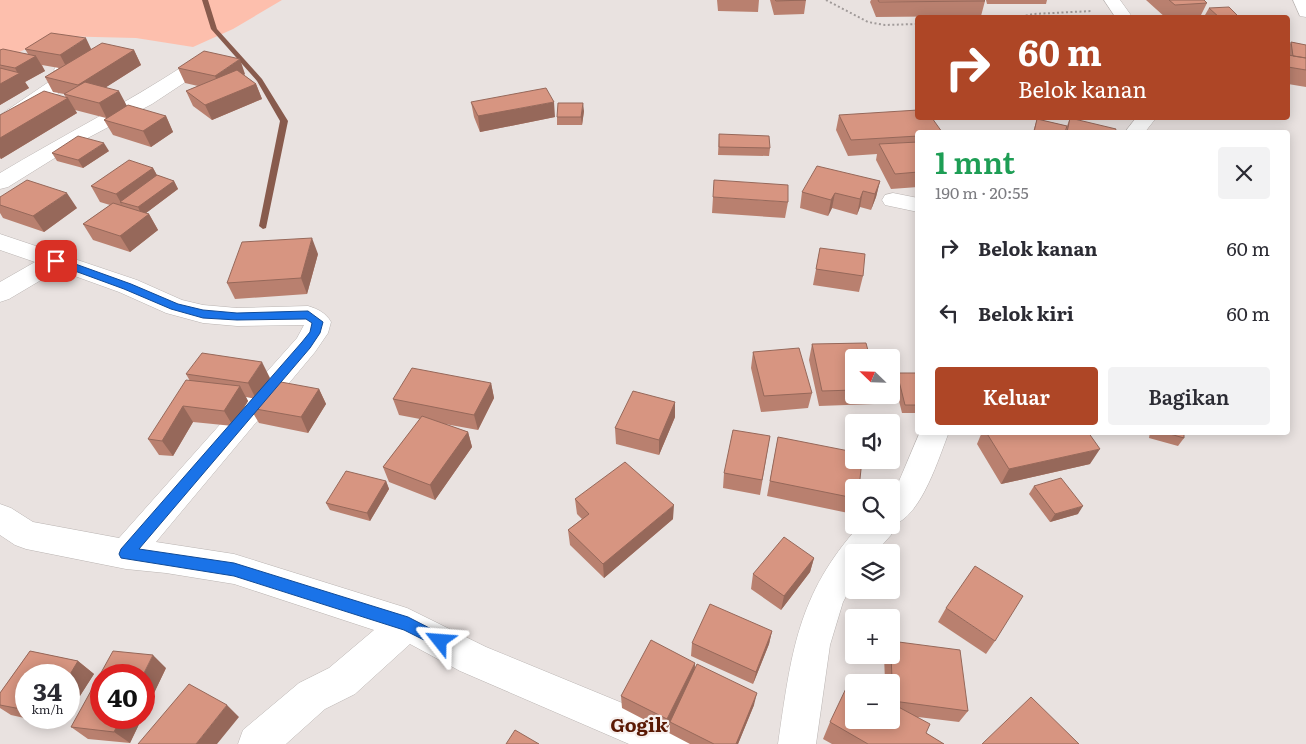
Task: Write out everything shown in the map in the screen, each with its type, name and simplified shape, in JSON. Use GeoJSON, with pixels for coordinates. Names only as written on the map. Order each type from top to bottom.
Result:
{"type":"FeatureCollection","features":[{"type":"Feature","properties":{"kind":"street"},"geometry":{"type":"LineString","coordinates":[[1301,0],[1306,12]]}},
{"type":"Feature","properties":{"kind":"street"},"geometry":{"type":"LineString","coordinates":[[0,182],[76,137],[145,100],[192,69]]}},
{"type":"Feature","properties":{"kind":"street"},"geometry":{"type":"LineString","coordinates":[[0,124],[68,78],[70,74],[63,70]]}},
{"type":"Feature","properties":{"kind":"street"},"geometry":{"type":"LineString","coordinates":[[1137,130],[1144,120]]}},
{"type":"Feature","properties":{"kind":"street"},"geometry":{"type":"LineString","coordinates":[[893,200],[915,204]]}},
{"type":"Feature","properties":{"kind":"street"},"geometry":{"type":"LineString","coordinates":[[0,242],[128,286],[174,307],[203,314],[237,317],[308,315],[318,322],[315,333],[306,345],[126,554]]}},
{"type":"Feature","properties":{"kind":"street"},"geometry":{"type":"LineString","coordinates":[[0,293],[56,261]]}},
{"type":"Feature","properties":{"kind":"street"},"geometry":{"type":"LineString","coordinates":[[900,502],[912,489],[934,435]]}},
{"type":"Feature","properties":{"kind":"street"},"geometry":{"type":"LineString","coordinates":[[0,518],[26,535],[126,554],[166,558],[234,569],[408,624],[473,658],[674,744]]}},
{"type":"Feature","properties":{"kind":"street"},"geometry":{"type":"LineString","coordinates":[[863,544],[872,534]]}},
{"type":"Feature","properties":{"kind":"street"},"geometry":{"type":"LineString","coordinates":[[797,744],[812,646],[824,602],[845,566]]}},
{"type":"Feature","properties":{"kind":"street"},"geometry":{"type":"LineString","coordinates":[[265,741],[312,696],[342,681],[408,624]]}},
{"type":"Feature","properties":{"kind":"path"},"geometry":{"type":"LineString","coordinates":[[826,0],[868,22],[884,25],[915,24]]}},
{"type":"Feature","properties":{"kind":"path"},"geometry":{"type":"LineString","coordinates":[[1029,15],[1119,9]]}},
{"type":"Feature","properties":{"kind":"shaded area"},"geometry":{"type":"Polygon","coordinates":[[[0,0],[282,0],[233,29],[193,47],[136,38],[54,36],[0,61],[0,0]]]}},
{"type":"Feature","properties":{"kind":"building"},"geometry":{"type":"Polygon","coordinates":[[[878,0],[984,0],[985,1],[879,2],[878,0]]]}},
{"type":"Feature","properties":{"kind":"building"},"geometry":{"type":"Polygon","coordinates":[[[1169,0],[1204,0],[1207,3],[1175,5],[1169,0]]]}},
{"type":"Feature","properties":{"kind":"building"},"geometry":{"type":"Polygon","coordinates":[[[1229,7],[1237,15],[1217,15],[1209,8],[1229,7]]]}},
{"type":"Feature","properties":{"kind":"building"},"geometry":{"type":"Polygon","coordinates":[[[51,33],[86,38],[60,55],[25,49],[51,33]]]}},
{"type":"Feature","properties":{"kind":"building"},"geometry":{"type":"Polygon","coordinates":[[[1291,42],[1306,45],[1306,58],[1293,56],[1291,42]]]}},
{"type":"Feature","properties":{"kind":"building"},"geometry":{"type":"Polygon","coordinates":[[[102,43],[134,50],[78,85],[45,77],[102,43]]]}},
{"type":"Feature","properties":{"kind":"building"},"geometry":{"type":"Polygon","coordinates":[[[0,50],[36,56],[15,68],[0,65],[0,50]]]}},
{"type":"Feature","properties":{"kind":"building"},"geometry":{"type":"Polygon","coordinates":[[[204,51],[240,59],[215,76],[178,68],[204,51]]]}},
{"type":"Feature","properties":{"kind":"building"},"geometry":{"type":"Polygon","coordinates":[[[1290,55],[1306,58],[1306,70],[1290,67],[1290,55]]]}},
{"type":"Feature","properties":{"kind":"building"},"geometry":{"type":"Polygon","coordinates":[[[0,68],[20,73],[0,84],[0,68]]]}},
{"type":"Feature","properties":{"kind":"building"},"geometry":{"type":"Polygon","coordinates":[[[237,70],[256,84],[205,105],[186,91],[237,70]]]}},
{"type":"Feature","properties":{"kind":"building"},"geometry":{"type":"Polygon","coordinates":[[[85,82],[119,91],[99,103],[64,94],[85,82]]]}},
{"type":"Feature","properties":{"kind":"building"},"geometry":{"type":"Polygon","coordinates":[[[546,88],[554,102],[478,116],[471,102],[546,88]]]}},
{"type":"Feature","properties":{"kind":"building"},"geometry":{"type":"Polygon","coordinates":[[[44,91],[68,98],[0,138],[0,115],[44,91]]]}},
{"type":"Feature","properties":{"kind":"building"},"geometry":{"type":"Polygon","coordinates":[[[558,103],[583,103],[581,117],[557,117],[558,103]]]}},
{"type":"Feature","properties":{"kind":"building"},"geometry":{"type":"Polygon","coordinates":[[[128,105],[166,116],[143,131],[104,120],[128,105]]]}},
{"type":"Feature","properties":{"kind":"building"},"geometry":{"type":"Polygon","coordinates":[[[915,110],[915,120],[933,120],[941,130],[915,130],[915,136],[851,140],[839,115],[915,110]]]}},
{"type":"Feature","properties":{"kind":"building"},"geometry":{"type":"Polygon","coordinates":[[[1037,120],[1067,126],[1066,130],[1034,130],[1037,120]]]}},
{"type":"Feature","properties":{"kind":"building"},"geometry":{"type":"Polygon","coordinates":[[[1070,120],[1078,120],[1116,129],[1116,130],[1067,130],[1070,120]]]}},
{"type":"Feature","properties":{"kind":"building"},"geometry":{"type":"Polygon","coordinates":[[[719,134],[769,136],[770,148],[719,147],[719,134]]]}},
{"type":"Feature","properties":{"kind":"building"},"geometry":{"type":"Polygon","coordinates":[[[78,136],[104,143],[78,160],[52,153],[78,136]]]}},
{"type":"Feature","properties":{"kind":"building"},"geometry":{"type":"Polygon","coordinates":[[[915,142],[915,172],[895,174],[879,144],[915,142]]]}},
{"type":"Feature","properties":{"kind":"building"},"geometry":{"type":"Polygon","coordinates":[[[129,160],[153,168],[116,194],[91,186],[129,160]]]}},
{"type":"Feature","properties":{"kind":"building"},"geometry":{"type":"Polygon","coordinates":[[[817,166],[880,181],[875,194],[863,191],[860,199],[835,193],[831,200],[802,192],[817,166]]]}},
{"type":"Feature","properties":{"kind":"building"},"geometry":{"type":"Polygon","coordinates":[[[157,175],[174,181],[138,207],[120,202],[157,175]]]}},
{"type":"Feature","properties":{"kind":"building"},"geometry":{"type":"Polygon","coordinates":[[[27,180],[67,193],[33,216],[0,205],[0,197],[27,180]]]}},
{"type":"Feature","properties":{"kind":"building"},"geometry":{"type":"Polygon","coordinates":[[[714,180],[788,185],[788,202],[713,197],[714,180]]]}},
{"type":"Feature","properties":{"kind":"building"},"geometry":{"type":"Polygon","coordinates":[[[113,203],[149,214],[120,236],[83,224],[113,203]]]}},
{"type":"Feature","properties":{"kind":"building"},"geometry":{"type":"Polygon","coordinates":[[[312,238],[301,278],[227,283],[242,242],[312,238]]]}},
{"type":"Feature","properties":{"kind":"building"},"geometry":{"type":"Polygon","coordinates":[[[820,248],[865,254],[863,276],[816,269],[820,248]]]}},
{"type":"Feature","properties":{"kind":"building"},"geometry":{"type":"Polygon","coordinates":[[[866,343],[868,349],[845,349],[845,390],[822,391],[812,344],[866,343]]]}},
{"type":"Feature","properties":{"kind":"building"},"geometry":{"type":"Polygon","coordinates":[[[799,348],[812,393],[764,396],[753,352],[799,348]]]}},
{"type":"Feature","properties":{"kind":"building"},"geometry":{"type":"Polygon","coordinates":[[[202,353],[262,362],[248,383],[186,374],[202,353]]]}},
{"type":"Feature","properties":{"kind":"building"},"geometry":{"type":"Polygon","coordinates":[[[412,368],[491,383],[474,415],[393,399],[412,368]]]}},
{"type":"Feature","properties":{"kind":"building"},"geometry":{"type":"Polygon","coordinates":[[[900,373],[915,373],[915,405],[905,405],[900,385],[900,373]]]}},
{"type":"Feature","properties":{"kind":"building"},"geometry":{"type":"Polygon","coordinates":[[[186,380],[240,386],[224,411],[183,406],[162,441],[148,439],[186,380]]]}},
{"type":"Feature","properties":{"kind":"building"},"geometry":{"type":"Polygon","coordinates":[[[270,380],[319,389],[301,417],[250,408],[270,380]]]}},
{"type":"Feature","properties":{"kind":"building"},"geometry":{"type":"Polygon","coordinates":[[[633,391],[675,402],[659,440],[615,428],[633,391]]]}},
{"type":"Feature","properties":{"kind":"building"},"geometry":{"type":"Polygon","coordinates":[[[422,416],[468,432],[430,485],[383,467],[422,416]]]}},
{"type":"Feature","properties":{"kind":"building"},"geometry":{"type":"Polygon","coordinates":[[[733,430],[770,436],[762,480],[724,473],[733,430]]]}},
{"type":"Feature","properties":{"kind":"building"},"geometry":{"type":"Polygon","coordinates":[[[988,435],[1090,435],[1100,449],[1009,469],[988,435]]]}},
{"type":"Feature","properties":{"kind":"building"},"geometry":{"type":"Polygon","coordinates":[[[1174,435],[1184,435],[1184,438],[1174,435]]]}},
{"type":"Feature","properties":{"kind":"building"},"geometry":{"type":"Polygon","coordinates":[[[778,437],[845,450],[845,469],[861,469],[860,479],[845,479],[845,496],[770,481],[778,437]]]}},
{"type":"Feature","properties":{"kind":"building"},"geometry":{"type":"Polygon","coordinates":[[[625,462],[674,505],[603,564],[568,530],[589,514],[575,499],[625,462]]]}},
{"type":"Feature","properties":{"kind":"building"},"geometry":{"type":"Polygon","coordinates":[[[346,471],[386,481],[367,513],[326,503],[346,471]]]}},
{"type":"Feature","properties":{"kind":"building"},"geometry":{"type":"Polygon","coordinates":[[[1061,478],[1083,506],[1055,514],[1034,486],[1061,478]]]}},
{"type":"Feature","properties":{"kind":"building"},"geometry":{"type":"Polygon","coordinates":[[[784,537],[814,558],[784,596],[753,574],[784,537]]]}},
{"type":"Feature","properties":{"kind":"building"},"geometry":{"type":"Polygon","coordinates":[[[975,566],[1023,596],[995,641],[946,608],[975,566]]]}},
{"type":"Feature","properties":{"kind":"building"},"geometry":{"type":"Polygon","coordinates":[[[710,604],[772,631],[756,672],[692,643],[710,604]]]}},
{"type":"Feature","properties":{"kind":"building"},"geometry":{"type":"Polygon","coordinates":[[[651,640],[695,663],[667,719],[621,696],[651,640]]]}},
{"type":"Feature","properties":{"kind":"building"},"geometry":{"type":"Polygon","coordinates":[[[900,642],[960,650],[968,711],[900,702],[900,674],[892,674],[891,664],[900,664],[900,642]]]}},
{"type":"Feature","properties":{"kind":"building"},"geometry":{"type":"Polygon","coordinates":[[[30,651],[78,661],[76,664],[21,664],[30,651]]]}},
{"type":"Feature","properties":{"kind":"building"},"geometry":{"type":"Polygon","coordinates":[[[113,651],[153,655],[148,664],[106,664],[113,651]]]}},
{"type":"Feature","properties":{"kind":"building"},"geometry":{"type":"Polygon","coordinates":[[[697,664],[757,693],[736,744],[714,744],[670,722],[697,664]]]}},
{"type":"Feature","properties":{"kind":"building"},"geometry":{"type":"Polygon","coordinates":[[[15,672],[15,708],[0,705],[0,693],[15,672]]]}},
{"type":"Feature","properties":{"kind":"building"},"geometry":{"type":"Polygon","coordinates":[[[189,684],[227,705],[196,744],[138,744],[151,729],[155,729],[155,724],[189,684]]]}},
{"type":"Feature","properties":{"kind":"building"},"geometry":{"type":"Polygon","coordinates":[[[845,690],[845,729],[900,729],[900,708],[930,724],[926,733],[944,744],[868,744],[830,722],[845,690]]]}},
{"type":"Feature","properties":{"kind":"building"},"geometry":{"type":"Polygon","coordinates":[[[90,693],[90,729],[116,729],[114,732],[80,728],[80,711],[90,693]]]}},
{"type":"Feature","properties":{"kind":"building"},"geometry":{"type":"Polygon","coordinates":[[[1031,697],[1079,744],[982,744],[1031,697]]]}},
{"type":"Feature","properties":{"kind":"building"},"geometry":{"type":"Polygon","coordinates":[[[515,730],[539,744],[506,744],[515,730]]]}},
{"type":"Feature","properties":{"kind":"waterway"},"geometry":{"type":"LineString","coordinates":[[205,0],[214,29],[260,80],[284,121],[263,226]]}},
{"type":"Feature","properties":{"kind":"district","name":"Gogik"},"geometry":{"type":"Point","coordinates":[639,725]}},
{"type":"Feature","properties":{"kind":"route"},"geometry":{"type":"LineString","coordinates":[[56,261],[128,286],[174,307],[203,314],[237,317],[308,315],[318,322],[315,333],[306,345],[126,554],[166,558],[234,569],[408,624],[440,641]]}}]}
